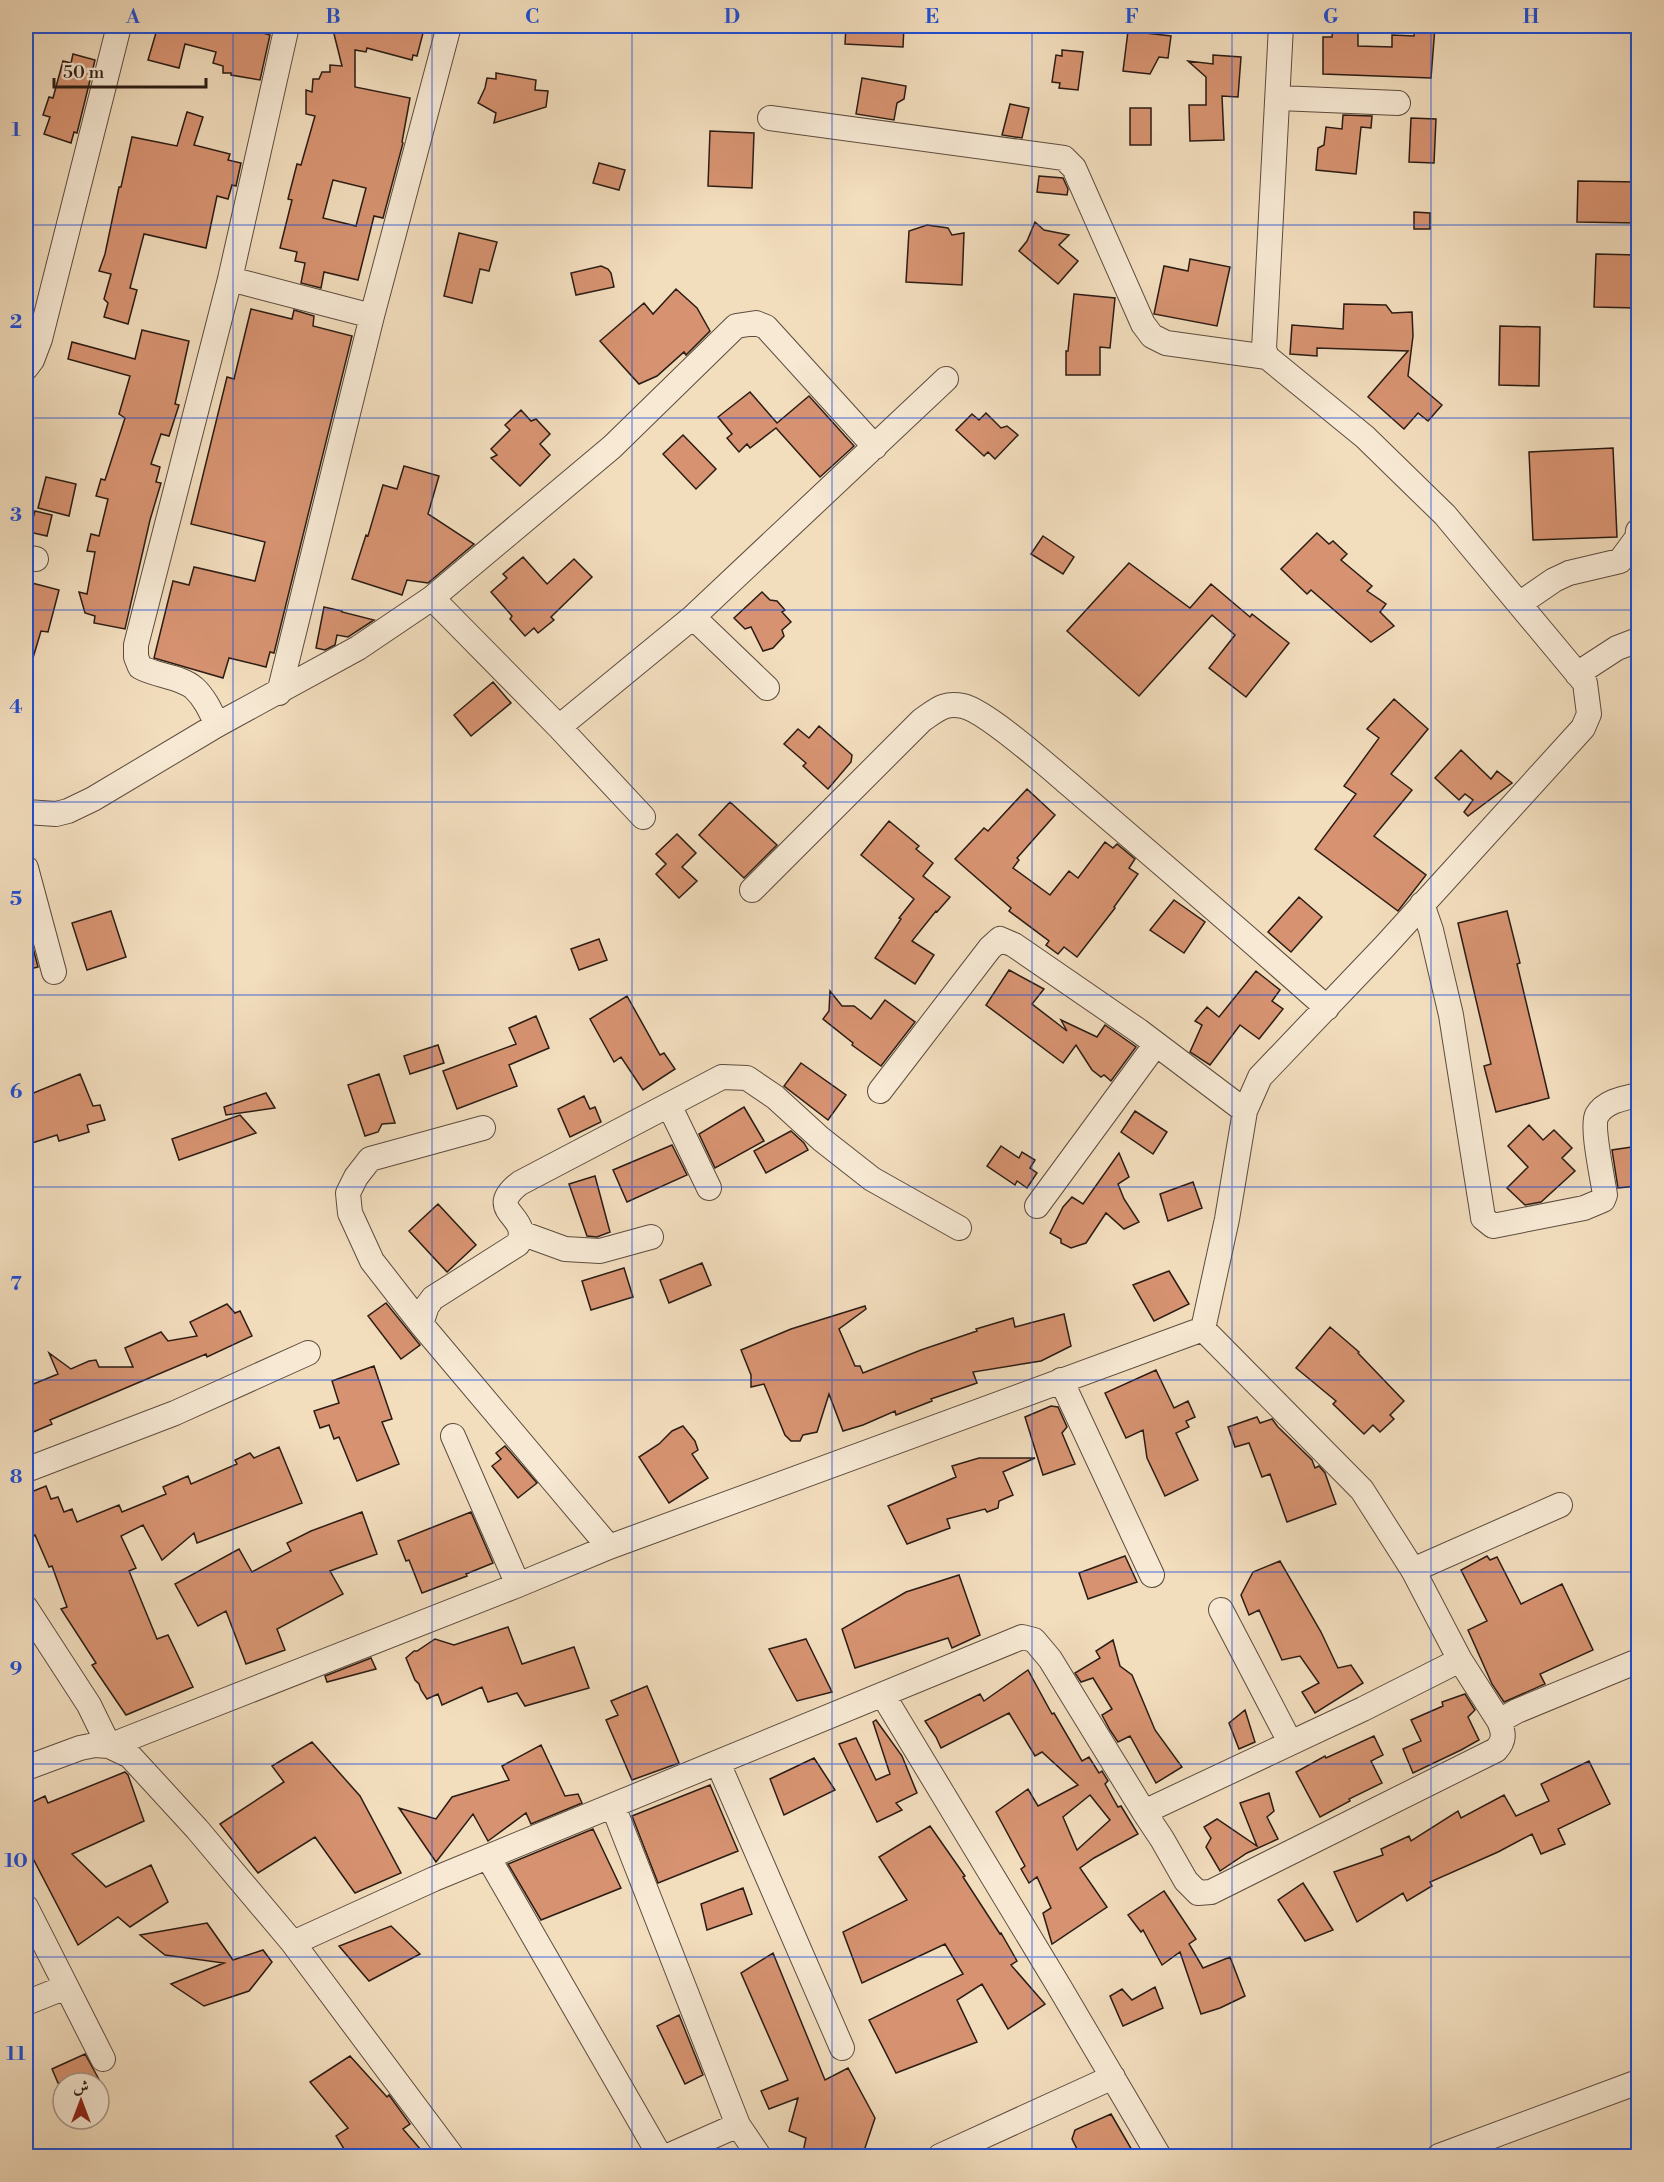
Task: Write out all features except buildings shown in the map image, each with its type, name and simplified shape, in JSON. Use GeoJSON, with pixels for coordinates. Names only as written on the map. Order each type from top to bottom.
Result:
{"type":"FeatureCollection","features":[{"type":"Feature","properties":{"kind":"street"},"geometry":{"type":"LineString","coordinates":[[26,368],[32,360],[40,339],[118,26]]}},
{"type":"Feature","properties":{"kind":"street"},"geometry":{"type":"LineString","coordinates":[[217,724],[205,702],[192,686],[150,673],[140,667],[136,657],[140,628],[230,279],[287,26]]}},
{"type":"Feature","properties":{"kind":"street"},"geometry":{"type":"LineString","coordinates":[[279,693],[372,316],[449,26]]}},
{"type":"Feature","properties":{"kind":"street"},"geometry":{"type":"LineString","coordinates":[[1203,1329],[1227,1219],[1245,1111],[1260,1077],[1327,1008],[1583,728],[1589,714],[1585,683],[1444,515],[1365,437],[1267,357],[1264,349],[1281,26]]}},
{"type":"Feature","properties":{"kind":"street"},"geometry":{"type":"LineString","coordinates":[[1279,98],[1398,103]]}},
{"type":"Feature","properties":{"kind":"street"},"geometry":{"type":"LineString","coordinates":[[770,118],[1064,158],[1074,168],[1143,324],[1152,336],[1166,343],[1267,357]]}},
{"type":"Feature","properties":{"kind":"street"},"geometry":{"type":"LineString","coordinates":[[230,279],[372,316]]}},
{"type":"Feature","properties":{"kind":"street"},"geometry":{"type":"LineString","coordinates":[[26,812],[56,814],[93,799],[217,724],[279,693],[358,648],[432,598],[612,447],[736,326],[756,323],[766,327],[875,447]]}},
{"type":"Feature","properties":{"kind":"street"},"geometry":{"type":"LineString","coordinates":[[559,727],[693,617],[946,379]]}},
{"type":"Feature","properties":{"kind":"street"},"geometry":{"type":"LineString","coordinates":[[1519,604],[1554,580],[1569,573],[1620,561],[1637,538],[1638,531]]}},
{"type":"Feature","properties":{"kind":"street"},"geometry":{"type":"LineString","coordinates":[[432,598],[559,727],[643,817]]}},
{"type":"Feature","properties":{"kind":"street"},"geometry":{"type":"LineString","coordinates":[[693,617],[767,688]]}},
{"type":"Feature","properties":{"kind":"street"},"geometry":{"type":"LineString","coordinates":[[1577,674],[1617,648],[1638,640]]}},
{"type":"Feature","properties":{"kind":"street"},"geometry":{"type":"LineString","coordinates":[[752,890],[922,720],[945,705],[965,706],[1032,753],[1327,1008]]}},
{"type":"Feature","properties":{"kind":"street"},"geometry":{"type":"LineString","coordinates":[[26,868],[54,972]]}},
{"type":"Feature","properties":{"kind":"street"},"geometry":{"type":"LineString","coordinates":[[1422,904],[1431,930],[1451,1015],[1486,1223],[1493,1226],[1584,1208],[1603,1200],[1605,1195],[1595,1130],[1596,1116],[1617,1100],[1638,1095]]}},
{"type":"Feature","properties":{"kind":"street"},"geometry":{"type":"LineString","coordinates":[[880,1091],[990,948],[1000,939],[1014,945],[1156,1044],[1245,1111]]}},
{"type":"Feature","properties":{"kind":"street"},"geometry":{"type":"LineString","coordinates":[[1037,1206],[1156,1044]]}},
{"type":"Feature","properties":{"kind":"street"},"geometry":{"type":"LineString","coordinates":[[421,1324],[427,1306],[433,1298],[518,1244],[521,1233],[506,1206],[506,1196],[510,1191],[520,1183],[722,1077],[747,1078],[775,1097],[821,1139],[872,1179],[959,1228]]}},
{"type":"Feature","properties":{"kind":"street"},"geometry":{"type":"LineString","coordinates":[[669,1105],[709,1188]]}},
{"type":"Feature","properties":{"kind":"street"},"geometry":{"type":"LineString","coordinates":[[483,1128],[370,1159],[348,1193],[350,1213],[372,1261],[421,1324],[609,1547]]}},
{"type":"Feature","properties":{"kind":"street"},"geometry":{"type":"LineString","coordinates":[[521,1233],[565,1249],[600,1251],[651,1236]]}},
{"type":"Feature","properties":{"kind":"street"},"geometry":{"type":"LineString","coordinates":[[26,1768],[80,1748],[108,1746],[609,1547],[1203,1329]]}},
{"type":"Feature","properties":{"kind":"street"},"geometry":{"type":"LineString","coordinates":[[293,1943],[488,1857],[1022,1637],[1034,1640],[1050,1659],[1186,1881],[1198,1893],[1211,1892],[1496,1750],[1502,1744],[1504,1734],[1499,1721],[1460,1660],[1413,1570],[1362,1490],[1203,1329]]}},
{"type":"Feature","properties":{"kind":"street"},"geometry":{"type":"LineString","coordinates":[[26,1470],[175,1413],[308,1353]]}},
{"type":"Feature","properties":{"kind":"street"},"geometry":{"type":"LineString","coordinates":[[1061,1380],[1152,1575]]}},
{"type":"Feature","properties":{"kind":"street"},"geometry":{"type":"LineString","coordinates":[[453,1436],[518,1585]]}},
{"type":"Feature","properties":{"kind":"street"},"geometry":{"type":"LineString","coordinates":[[1413,1570],[1560,1505]]}},
{"type":"Feature","properties":{"kind":"street"},"geometry":{"type":"LineString","coordinates":[[26,1608],[89,1705],[108,1746],[130,1756],[293,1943],[452,2157]]}},
{"type":"Feature","properties":{"kind":"street"},"geometry":{"type":"LineString","coordinates":[[1221,1610],[1290,1742]]}},
{"type":"Feature","properties":{"kind":"street"},"geometry":{"type":"LineString","coordinates":[[1144,1812],[1363,1709],[1460,1660]]}},
{"type":"Feature","properties":{"kind":"street"},"geometry":{"type":"LineString","coordinates":[[1499,1721],[1517,1711],[1638,1661]]}},
{"type":"Feature","properties":{"kind":"street"},"geometry":{"type":"LineString","coordinates":[[883,1695],[1159,2157]]}},
{"type":"Feature","properties":{"kind":"street"},"geometry":{"type":"LineString","coordinates":[[718,1763],[842,2048]]}},
{"type":"Feature","properties":{"kind":"street"},"geometry":{"type":"LineString","coordinates":[[613,1806],[738,2125],[759,2157]]}},
{"type":"Feature","properties":{"kind":"street"},"geometry":{"type":"LineString","coordinates":[[488,1857],[660,2157]]}},
{"type":"Feature","properties":{"kind":"street"},"geometry":{"type":"LineString","coordinates":[[26,1907],[103,2059]]}},
{"type":"Feature","properties":{"kind":"street"},"geometry":{"type":"LineString","coordinates":[[26,2003],[66,1987]]}},
{"type":"Feature","properties":{"kind":"street"},"geometry":{"type":"LineString","coordinates":[[940,2157],[1113,2077]]}},
{"type":"Feature","properties":{"kind":"street"},"geometry":{"type":"LineString","coordinates":[[1438,2157],[1638,2082]]}},
{"type":"Feature","properties":{"kind":"street"},"geometry":{"type":"LineString","coordinates":[[668,2157],[738,2125]]}}]}
